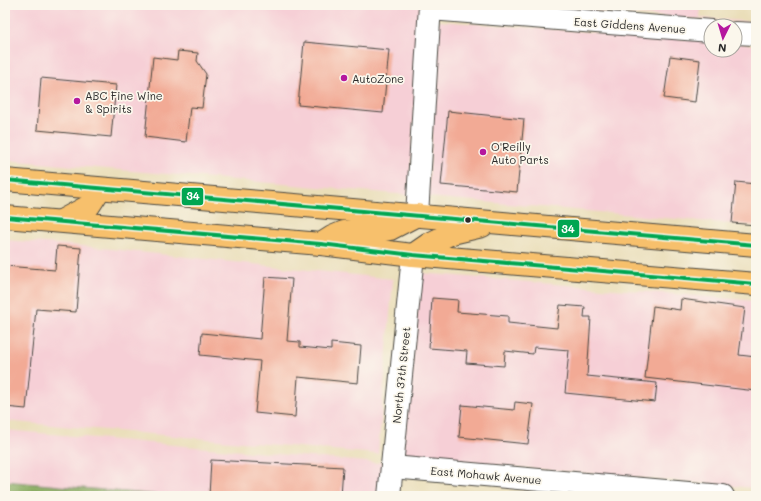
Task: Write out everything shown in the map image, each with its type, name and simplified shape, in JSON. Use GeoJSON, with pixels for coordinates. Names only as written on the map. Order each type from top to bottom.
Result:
{"type":"FeatureCollection","features":[{"type":"Feature","properties":{"kind":"main road"},"geometry":{"type":"LineString","coordinates":[[5,180],[756,245]]}},
{"type":"Feature","properties":{"kind":"main road"},"geometry":{"type":"LineString","coordinates":[[61,221],[89,206],[100,188]]}},
{"type":"Feature","properties":{"kind":"main road"},"geometry":{"type":"LineString","coordinates":[[321,244],[332,236],[344,232],[379,231],[390,229],[417,215]]}},
{"type":"Feature","properties":{"kind":"main road"},"geometry":{"type":"LineString","coordinates":[[5,217],[321,244],[413,255],[756,284]]}},
{"type":"Feature","properties":{"kind":"main road"},"geometry":{"type":"LineString","coordinates":[[413,255],[429,244],[452,233],[500,222]]}},
{"type":"Feature","properties":{"kind":"street","name":"East Giddens Avenue"},"geometry":{"type":"LineString","coordinates":[[430,7],[703,30]]}},
{"type":"Feature","properties":{"kind":"street"},"geometry":{"type":"LineString","coordinates":[[417,215],[430,7]]}},
{"type":"Feature","properties":{"kind":"street"},"geometry":{"type":"LineString","coordinates":[[743,33],[756,34]]}},
{"type":"Feature","properties":{"kind":"street","name":"North 37th Street"},"geometry":{"type":"LineString","coordinates":[[389,496],[413,255]]}},
{"type":"Feature","properties":{"kind":"street","name":"East Mohawk Avenue"},"geometry":{"type":"LineString","coordinates":[[392,467],[723,496]]}},
{"type":"Feature","properties":{"kind":"shaded area"},"geometry":{"type":"Polygon","coordinates":[[[5,5],[421,5],[409,195],[5,160],[5,5]]]}},
{"type":"Feature","properties":{"kind":"shaded area"},"geometry":{"type":"Polygon","coordinates":[[[513,5],[701,5],[700,18],[703,18],[703,20],[513,5]]]}},
{"type":"Feature","properties":{"kind":"shaded area"},"geometry":{"type":"Polygon","coordinates":[[[439,21],[703,40],[703,58],[743,58],[743,44],[756,45],[756,226],[428,197],[439,21]]]}},
{"type":"Feature","properties":{"kind":"shaded area"},"geometry":{"type":"Polygon","coordinates":[[[743,21],[756,22],[756,24],[743,23],[743,21]]]}},
{"type":"Feature","properties":{"kind":"shaded area"},"geometry":{"type":"Polygon","coordinates":[[[5,240],[83,246],[393,279],[378,454],[5,421],[5,240]]]}},
{"type":"Feature","properties":{"kind":"shaded area"},"geometry":{"type":"Polygon","coordinates":[[[421,273],[756,301],[756,488],[402,457],[421,273]]]}},
{"type":"Feature","properties":{"kind":"shaded area"},"geometry":{"type":"Polygon","coordinates":[[[5,430],[377,463],[383,461],[380,496],[171,496],[5,481],[5,430]]]}},
{"type":"Feature","properties":{"kind":"green space"},"geometry":{"type":"Polygon","coordinates":[[[5,481],[171,496],[5,496],[5,481]]]}},
{"type":"Feature","properties":{"kind":"building","name":"AutoZone"},"geometry":{"type":"Polygon","coordinates":[[[304,42],[389,50],[383,113],[298,105],[304,42]]]}},
{"type":"Feature","properties":{"kind":"building"},"geometry":{"type":"Polygon","coordinates":[[[178,51],[198,53],[197,61],[206,74],[202,108],[190,107],[186,142],[145,137],[153,57],[177,60],[178,51]]]}},
{"type":"Feature","properties":{"kind":"building"},"geometry":{"type":"Polygon","coordinates":[[[670,56],[700,60],[695,102],[664,98],[670,56]]]}},
{"type":"Feature","properties":{"kind":"building","name":"ABC Fine Wine & Spirits"},"geometry":{"type":"Polygon","coordinates":[[[41,78],[116,85],[111,137],[37,130],[41,78]]]}},
{"type":"Feature","properties":{"kind":"building","name":"O'Reilly Auto Parts"},"geometry":{"type":"Polygon","coordinates":[[[448,111],[524,119],[517,192],[441,185],[448,111]]]}},
{"type":"Feature","properties":{"kind":"building"},"geometry":{"type":"Polygon","coordinates":[[[736,182],[756,184],[756,225],[732,223],[736,182]]]}},
{"type":"Feature","properties":{"kind":"building"},"geometry":{"type":"Polygon","coordinates":[[[57,246],[81,248],[76,312],[36,309],[26,409],[5,407],[5,266],[55,270],[57,246]]]}},
{"type":"Feature","properties":{"kind":"building"},"geometry":{"type":"Polygon","coordinates":[[[265,277],[292,279],[287,341],[300,342],[300,347],[331,350],[331,343],[361,346],[358,383],[298,377],[295,417],[255,413],[260,361],[200,355],[202,333],[260,339],[265,277]]]}},
{"type":"Feature","properties":{"kind":"building"},"geometry":{"type":"Polygon","coordinates":[[[432,298],[458,300],[457,312],[508,316],[508,323],[557,328],[560,305],[585,307],[584,317],[591,317],[587,376],[657,383],[655,402],[565,393],[569,350],[534,347],[533,354],[505,351],[504,366],[466,363],[467,351],[429,348],[432,298]]]}},
{"type":"Feature","properties":{"kind":"building"},"geometry":{"type":"Polygon","coordinates":[[[681,299],[745,308],[739,355],[756,357],[756,391],[645,378],[653,306],[680,310],[681,299]]]}},
{"type":"Feature","properties":{"kind":"building"},"geometry":{"type":"Polygon","coordinates":[[[515,402],[533,404],[528,444],[459,437],[462,405],[514,410],[515,402]]]}},
{"type":"Feature","properties":{"kind":"building"},"geometry":{"type":"Polygon","coordinates":[[[211,460],[343,467],[341,496],[209,496],[211,460]]]}},
{"type":"Feature","properties":{"kind":"transit line","name":"34"},"geometry":{"type":"LineString","coordinates":[[5,180],[756,245]]}},
{"type":"Feature","properties":{"kind":"transit line","name":"34"},"geometry":{"type":"LineString","coordinates":[[5,217],[321,244],[413,255],[756,284]]}},
{"type":"Feature","properties":{"kind":"place","name":"AutoZone"},"geometry":{"type":"Point","coordinates":[344,78]}},
{"type":"Feature","properties":{"kind":"place","name":"ABC Fine Wine & Spirits"},"geometry":{"type":"Point","coordinates":[77,101]}},
{"type":"Feature","properties":{"kind":"place","name":"O'Reilly Auto Parts"},"geometry":{"type":"Point","coordinates":[483,152]}}]}
